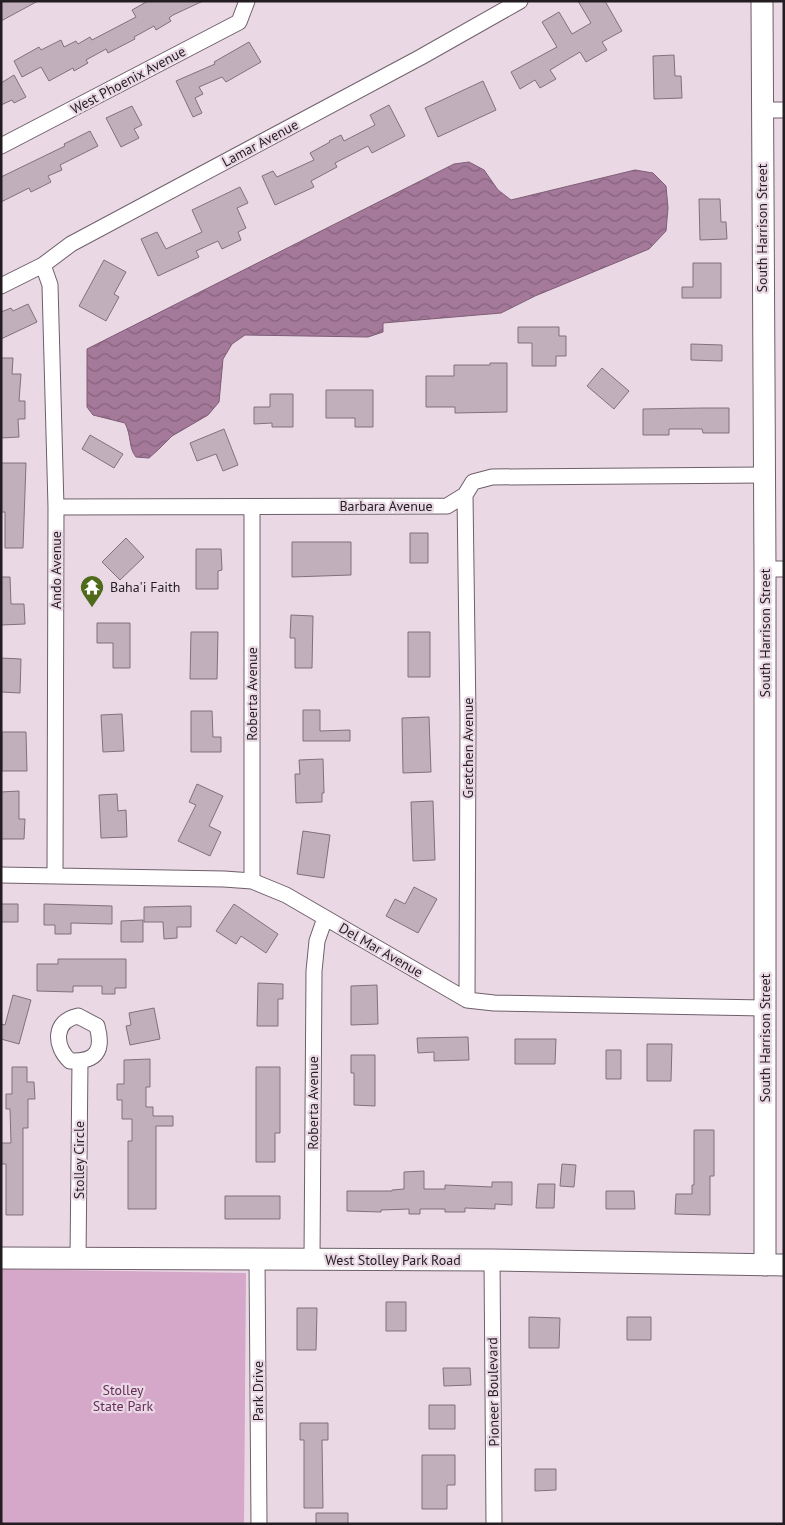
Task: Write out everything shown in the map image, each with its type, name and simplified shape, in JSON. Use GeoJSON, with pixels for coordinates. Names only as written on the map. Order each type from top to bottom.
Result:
{"type":"FeatureCollection","features":[{"type":"Feature","properties":{"kind":"main road","name":"South Harrison Street"},"geometry":{"type":"LineString","coordinates":[[762,1],[764,475],[774,569],[765,1008],[774,1265]]}},
{"type":"Feature","properties":{"kind":"main road","name":"West Stolley Park Road"},"geometry":{"type":"LineString","coordinates":[[1,1258],[492,1260],[774,1265]]}},
{"type":"Feature","properties":{"kind":"street","name":"Lamar Avenue"},"geometry":{"type":"LineString","coordinates":[[1,286],[43,265],[71,244],[421,57],[520,1]]}},
{"type":"Feature","properties":{"kind":"street","name":"West Phoenix Avenue"},"geometry":{"type":"LineString","coordinates":[[1,146],[239,22],[246,3]]}},
{"type":"Feature","properties":{"kind":"street"},"geometry":{"type":"LineString","coordinates":[[762,110],[784,110]]}},
{"type":"Feature","properties":{"kind":"street","name":"Ando Avenue"},"geometry":{"type":"LineString","coordinates":[[43,265],[50,286],[56,507],[55,876]]}},
{"type":"Feature","properties":{"kind":"street","name":"Barbara Avenue"},"geometry":{"type":"LineString","coordinates":[[56,507],[447,506],[465,496],[473,482],[492,476],[764,475]]}},
{"type":"Feature","properties":{"kind":"street","name":"Gretchen Avenue"},"geometry":{"type":"LineString","coordinates":[[465,496],[468,717],[467,1000]]}},
{"type":"Feature","properties":{"kind":"street","name":"Roberta Avenue"},"geometry":{"type":"LineString","coordinates":[[252,507],[252,881]]}},
{"type":"Feature","properties":{"kind":"street","name":"Del Mar Avenue"},"geometry":{"type":"LineString","coordinates":[[1,876],[252,881],[286,895],[467,1000],[494,1003],[765,1008]]}},
{"type":"Feature","properties":{"kind":"street","name":"Roberta Avenue"},"geometry":{"type":"LineString","coordinates":[[312,1259],[314,971],[317,941],[325,918]]}},
{"type":"Feature","properties":{"kind":"street","name":"Stolley Circle"},"geometry":{"type":"LineString","coordinates":[[78,1259],[80,1061]]}},
{"type":"Feature","properties":{"kind":"street","name":"Park Drive"},"geometry":{"type":"LineString","coordinates":[[257,1259],[259,1524]]}},
{"type":"Feature","properties":{"kind":"street","name":"Pioneer Boulevard"},"geometry":{"type":"LineString","coordinates":[[492,1260],[494,1524]]}},
{"type":"Feature","properties":{"kind":"green space","name":"Stolley State Park"},"geometry":{"type":"Polygon","coordinates":[[[1,1269],[246,1273],[244,1524],[1,1524],[1,1269]]]}},
{"type":"Feature","properties":{"kind":"water"},"geometry":{"type":"Polygon","coordinates":[[[469,162],[484,170],[498,190],[511,200],[635,170],[653,173],[666,186],[668,208],[666,231],[649,249],[535,296],[501,313],[383,323],[383,332],[368,337],[245,335],[232,344],[223,359],[219,402],[208,415],[172,436],[149,458],[136,457],[125,423],[93,415],[87,407],[87,349],[454,164],[469,162]]]}},
{"type":"Feature","properties":{"kind":"building"},"geometry":{"type":"Polygon","coordinates":[[[1,1],[38,1],[1,21],[1,1]]]}},
{"type":"Feature","properties":{"kind":"building"},"geometry":{"type":"Polygon","coordinates":[[[148,1],[203,1],[173,15],[169,18],[171,21],[156,30],[154,26],[134,37],[135,39],[108,53],[106,49],[86,60],[88,63],[74,71],[73,68],[49,81],[41,67],[22,77],[14,61],[39,47],[41,50],[61,40],[64,47],[76,41],[78,44],[90,37],[92,40],[136,17],[132,10],[148,1]]]}},
{"type":"Feature","properties":{"kind":"building"},"geometry":{"type":"Polygon","coordinates":[[[578,1],[605,1],[622,31],[602,42],[607,50],[586,62],[580,52],[550,70],[556,79],[540,88],[535,80],[520,89],[511,72],[557,47],[542,22],[559,12],[572,34],[591,23],[578,1]]]}},
{"type":"Feature","properties":{"kind":"building"},"geometry":{"type":"Polygon","coordinates":[[[249,42],[261,62],[226,82],[222,77],[199,87],[203,94],[195,98],[202,113],[193,117],[176,81],[215,64],[214,62],[249,42]]]}},
{"type":"Feature","properties":{"kind":"building"},"geometry":{"type":"Polygon","coordinates":[[[674,55],[675,76],[681,76],[682,98],[654,99],[653,56],[674,55]]]}},
{"type":"Feature","properties":{"kind":"building"},"geometry":{"type":"Polygon","coordinates":[[[14,75],[26,97],[14,103],[12,100],[1,105],[1,83],[14,75]]]}},
{"type":"Feature","properties":{"kind":"building"},"geometry":{"type":"Polygon","coordinates":[[[483,81],[496,110],[438,137],[425,108],[483,81]]]}},
{"type":"Feature","properties":{"kind":"building"},"geometry":{"type":"Polygon","coordinates":[[[389,105],[405,136],[372,153],[368,146],[335,163],[337,167],[311,181],[314,187],[275,205],[262,176],[273,171],[277,177],[314,160],[310,153],[341,135],[344,141],[375,125],[370,115],[389,105]]]}},
{"type":"Feature","properties":{"kind":"building"},"geometry":{"type":"Polygon","coordinates":[[[132,106],[142,125],[134,129],[139,138],[121,147],[106,118],[132,106]]]}},
{"type":"Feature","properties":{"kind":"building"},"geometry":{"type":"Polygon","coordinates":[[[90,131],[98,146],[60,165],[62,170],[48,176],[51,182],[31,192],[29,188],[1,202],[1,177],[65,146],[64,144],[90,131]]]}},
{"type":"Feature","properties":{"kind":"building"},"geometry":{"type":"Polygon","coordinates":[[[240,187],[248,203],[237,208],[246,228],[238,232],[241,240],[222,249],[218,241],[196,251],[199,257],[158,276],[141,239],[157,232],[166,249],[202,232],[192,210],[240,187]]]}},
{"type":"Feature","properties":{"kind":"building"},"geometry":{"type":"Polygon","coordinates":[[[699,199],[720,199],[721,222],[726,222],[727,239],[700,240],[699,199]]]}},
{"type":"Feature","properties":{"kind":"building"},"geometry":{"type":"Polygon","coordinates":[[[104,260],[126,272],[114,294],[119,297],[106,321],[79,306],[104,260]]]}},
{"type":"Feature","properties":{"kind":"building"},"geometry":{"type":"Polygon","coordinates":[[[693,263],[721,263],[721,298],[682,298],[682,287],[693,287],[693,263]]]}},
{"type":"Feature","properties":{"kind":"building"},"geometry":{"type":"Polygon","coordinates":[[[28,304],[37,322],[1,339],[1,312],[11,308],[13,311],[28,304]]]}},
{"type":"Feature","properties":{"kind":"building"},"geometry":{"type":"Polygon","coordinates":[[[518,327],[559,327],[559,336],[566,336],[566,356],[556,356],[556,366],[532,366],[532,343],[518,343],[518,327]]]}},
{"type":"Feature","properties":{"kind":"building"},"geometry":{"type":"Polygon","coordinates":[[[691,344],[722,345],[722,361],[691,360],[691,344]]]}},
{"type":"Feature","properties":{"kind":"building"},"geometry":{"type":"Polygon","coordinates":[[[1,358],[13,358],[12,374],[21,374],[19,401],[25,401],[25,419],[18,419],[19,437],[1,438],[1,358]]]}},
{"type":"Feature","properties":{"kind":"building"},"geometry":{"type":"Polygon","coordinates":[[[490,363],[507,363],[507,412],[455,413],[455,407],[426,407],[426,376],[454,376],[454,365],[490,365],[490,363]]]}},
{"type":"Feature","properties":{"kind":"building"},"geometry":{"type":"Polygon","coordinates":[[[602,368],[629,391],[614,409],[587,386],[602,368]]]}},
{"type":"Feature","properties":{"kind":"building"},"geometry":{"type":"Polygon","coordinates":[[[326,390],[373,390],[373,427],[355,427],[355,418],[326,418],[326,390]]]}},
{"type":"Feature","properties":{"kind":"building"},"geometry":{"type":"Polygon","coordinates":[[[270,394],[293,394],[293,427],[272,427],[272,423],[254,424],[254,407],[270,407],[270,394]]]}},
{"type":"Feature","properties":{"kind":"building"},"geometry":{"type":"Polygon","coordinates":[[[729,408],[729,433],[703,433],[702,429],[669,429],[669,435],[643,435],[643,409],[729,408]]]}},
{"type":"Feature","properties":{"kind":"building"},"geometry":{"type":"Polygon","coordinates":[[[224,429],[238,465],[223,471],[216,454],[197,461],[190,443],[224,429]]]}},
{"type":"Feature","properties":{"kind":"building"},"geometry":{"type":"Polygon","coordinates":[[[90,435],[123,454],[114,468],[82,449],[90,435]]]}},
{"type":"Feature","properties":{"kind":"building"},"geometry":{"type":"Polygon","coordinates":[[[1,463],[26,463],[23,548],[5,548],[5,512],[1,512],[1,463]]]}},
{"type":"Feature","properties":{"kind":"building"},"geometry":{"type":"Polygon","coordinates":[[[410,533],[428,533],[428,563],[410,563],[410,533]]]}},
{"type":"Feature","properties":{"kind":"building"},"geometry":{"type":"Polygon","coordinates":[[[126,538],[144,557],[120,580],[102,562],[126,538]]]}},
{"type":"Feature","properties":{"kind":"building"},"geometry":{"type":"Polygon","coordinates":[[[292,542],[351,542],[351,575],[292,577],[292,542]]]}},
{"type":"Feature","properties":{"kind":"building"},"geometry":{"type":"Polygon","coordinates":[[[196,549],[221,549],[222,570],[218,571],[218,589],[196,589],[196,549]]]}},
{"type":"Feature","properties":{"kind":"building"},"geometry":{"type":"Polygon","coordinates":[[[1,577],[10,577],[11,604],[24,604],[25,624],[1,625],[1,577]]]}},
{"type":"Feature","properties":{"kind":"building"},"geometry":{"type":"Polygon","coordinates":[[[291,615],[313,616],[312,668],[295,668],[295,638],[290,638],[291,615]]]}},
{"type":"Feature","properties":{"kind":"building"},"geometry":{"type":"Polygon","coordinates":[[[97,623],[130,623],[130,668],[113,668],[113,643],[97,643],[97,623]]]}},
{"type":"Feature","properties":{"kind":"building"},"geometry":{"type":"Polygon","coordinates":[[[191,632],[218,632],[217,679],[190,679],[191,632]]]}},
{"type":"Feature","properties":{"kind":"building"},"geometry":{"type":"Polygon","coordinates":[[[408,632],[430,632],[430,677],[408,677],[408,632]]]}},
{"type":"Feature","properties":{"kind":"building"},"geometry":{"type":"Polygon","coordinates":[[[1,658],[21,659],[20,693],[1,692],[1,658]]]}},
{"type":"Feature","properties":{"kind":"building"},"geometry":{"type":"Polygon","coordinates":[[[303,710],[320,710],[320,731],[350,730],[350,741],[303,741],[303,710]]]}},
{"type":"Feature","properties":{"kind":"building"},"geometry":{"type":"Polygon","coordinates":[[[191,711],[212,711],[213,737],[221,737],[221,752],[191,752],[191,711]]]}},
{"type":"Feature","properties":{"kind":"building"},"geometry":{"type":"Polygon","coordinates":[[[122,714],[124,751],[103,752],[101,715],[122,714]]]}},
{"type":"Feature","properties":{"kind":"building"},"geometry":{"type":"Polygon","coordinates":[[[429,717],[431,772],[403,773],[402,718],[429,717]]]}},
{"type":"Feature","properties":{"kind":"building"},"geometry":{"type":"Polygon","coordinates":[[[2,732],[26,732],[27,771],[2,771],[2,732]]]}},
{"type":"Feature","properties":{"kind":"building"},"geometry":{"type":"Polygon","coordinates":[[[323,759],[324,793],[322,793],[322,802],[296,803],[295,774],[300,774],[299,760],[323,759]]]}},
{"type":"Feature","properties":{"kind":"building"},"geometry":{"type":"Polygon","coordinates":[[[197,784],[223,796],[209,826],[221,832],[210,856],[178,841],[196,805],[189,802],[197,784]]]}},
{"type":"Feature","properties":{"kind":"building"},"geometry":{"type":"Polygon","coordinates":[[[19,791],[19,819],[25,819],[24,839],[1,839],[1,792],[19,791]]]}},
{"type":"Feature","properties":{"kind":"building"},"geometry":{"type":"Polygon","coordinates":[[[117,794],[118,811],[126,810],[127,837],[101,838],[99,795],[117,794]]]}},
{"type":"Feature","properties":{"kind":"building"},"geometry":{"type":"Polygon","coordinates":[[[433,801],[435,860],[413,861],[411,802],[433,801]]]}},
{"type":"Feature","properties":{"kind":"building"},"geometry":{"type":"Polygon","coordinates":[[[303,831],[330,835],[324,878],[297,874],[303,831]]]}},
{"type":"Feature","properties":{"kind":"building"},"geometry":{"type":"Polygon","coordinates":[[[414,887],[437,899],[418,933],[386,916],[395,899],[405,904],[414,887]]]}},
{"type":"Feature","properties":{"kind":"building"},"geometry":{"type":"Polygon","coordinates":[[[1,904],[18,904],[18,922],[1,922],[1,904]]]}},
{"type":"Feature","properties":{"kind":"building"},"geometry":{"type":"Polygon","coordinates":[[[44,904],[112,906],[112,924],[71,923],[71,934],[55,934],[55,925],[44,925],[44,904]]]}},
{"type":"Feature","properties":{"kind":"building"},"geometry":{"type":"Polygon","coordinates":[[[234,904],[278,934],[266,953],[241,936],[236,944],[216,931],[234,904]]]}},
{"type":"Feature","properties":{"kind":"building"},"geometry":{"type":"Polygon","coordinates":[[[191,906],[191,927],[177,927],[177,938],[164,939],[163,922],[144,922],[144,907],[191,906]]]}},
{"type":"Feature","properties":{"kind":"building"},"geometry":{"type":"Polygon","coordinates":[[[143,920],[143,942],[121,942],[121,921],[143,920]]]}},
{"type":"Feature","properties":{"kind":"building"},"geometry":{"type":"Polygon","coordinates":[[[58,959],[126,959],[126,988],[115,988],[115,994],[102,994],[102,986],[73,986],[73,992],[37,991],[37,964],[58,964],[58,959]]]}},
{"type":"Feature","properties":{"kind":"building"},"geometry":{"type":"Polygon","coordinates":[[[258,983],[283,984],[283,999],[278,999],[278,1026],[257,1026],[258,983]]]}},
{"type":"Feature","properties":{"kind":"building"},"geometry":{"type":"Polygon","coordinates":[[[377,985],[378,1024],[351,1025],[351,986],[377,985]]]}},
{"type":"Feature","properties":{"kind":"building"},"geometry":{"type":"Polygon","coordinates":[[[13,995],[31,1000],[19,1044],[1,1039],[1,1024],[5,1025],[13,995]]]}},
{"type":"Feature","properties":{"kind":"building"},"geometry":{"type":"Polygon","coordinates":[[[154,1008],[160,1039],[130,1045],[126,1026],[131,1025],[129,1013],[154,1008]]]}},
{"type":"Feature","properties":{"kind":"building"},"geometry":{"type":"Polygon","coordinates":[[[468,1037],[469,1060],[434,1061],[434,1052],[418,1053],[417,1038],[468,1037]]]}},
{"type":"Feature","properties":{"kind":"building"},"geometry":{"type":"Polygon","coordinates":[[[515,1039],[556,1039],[555,1064],[515,1064],[515,1039]]]}},
{"type":"Feature","properties":{"kind":"building"},"geometry":{"type":"Polygon","coordinates":[[[647,1044],[672,1044],[671,1081],[647,1081],[647,1044]]]}},
{"type":"Feature","properties":{"kind":"building"},"geometry":{"type":"Polygon","coordinates":[[[606,1050],[621,1050],[621,1079],[606,1079],[606,1050]]]}},
{"type":"Feature","properties":{"kind":"building"},"geometry":{"type":"Polygon","coordinates":[[[351,1055],[375,1055],[375,1106],[354,1105],[354,1073],[351,1073],[351,1055]]]}},
{"type":"Feature","properties":{"kind":"building"},"geometry":{"type":"Polygon","coordinates":[[[150,1059],[150,1087],[146,1087],[146,1107],[153,1107],[153,1116],[173,1116],[173,1126],[156,1126],[156,1209],[128,1209],[128,1141],[132,1141],[132,1119],[122,1119],[122,1100],[117,1100],[117,1084],[124,1084],[124,1060],[150,1059]]]}},
{"type":"Feature","properties":{"kind":"building"},"geometry":{"type":"Polygon","coordinates":[[[12,1067],[27,1067],[27,1082],[34,1082],[35,1099],[28,1099],[28,1128],[23,1128],[23,1215],[6,1215],[6,1164],[1,1164],[1,1143],[11,1143],[10,1109],[6,1109],[6,1094],[12,1094],[12,1067]]]}},
{"type":"Feature","properties":{"kind":"building"},"geometry":{"type":"Polygon","coordinates":[[[256,1067],[280,1067],[280,1133],[275,1133],[275,1162],[256,1162],[256,1067]]]}},
{"type":"Feature","properties":{"kind":"building"},"geometry":{"type":"Polygon","coordinates":[[[694,1130],[714,1130],[714,1176],[710,1176],[710,1215],[675,1214],[676,1194],[692,1194],[692,1185],[694,1185],[694,1130]]]}},
{"type":"Feature","properties":{"kind":"building"},"geometry":{"type":"Polygon","coordinates":[[[562,1164],[576,1165],[574,1187],[560,1186],[562,1164]]]}},
{"type":"Feature","properties":{"kind":"building"},"geometry":{"type":"Polygon","coordinates":[[[424,1171],[424,1189],[445,1189],[445,1185],[492,1187],[492,1182],[512,1182],[512,1205],[495,1204],[495,1209],[465,1208],[465,1212],[445,1212],[445,1209],[420,1209],[420,1214],[409,1214],[409,1209],[381,1210],[381,1212],[347,1211],[347,1191],[392,1191],[404,1189],[404,1172],[424,1171]]]}},
{"type":"Feature","properties":{"kind":"building"},"geometry":{"type":"Polygon","coordinates":[[[538,1184],[555,1184],[554,1208],[536,1208],[538,1184]]]}},
{"type":"Feature","properties":{"kind":"building"},"geometry":{"type":"Polygon","coordinates":[[[606,1191],[634,1191],[635,1209],[606,1209],[606,1191]]]}},
{"type":"Feature","properties":{"kind":"building"},"geometry":{"type":"Polygon","coordinates":[[[225,1196],[280,1196],[280,1219],[225,1219],[225,1196]]]}},
{"type":"Feature","properties":{"kind":"building"},"geometry":{"type":"Polygon","coordinates":[[[386,1302],[406,1302],[406,1331],[386,1331],[386,1302]]]}},
{"type":"Feature","properties":{"kind":"building"},"geometry":{"type":"Polygon","coordinates":[[[297,1308],[317,1308],[316,1350],[297,1350],[297,1308]]]}},
{"type":"Feature","properties":{"kind":"building"},"geometry":{"type":"Polygon","coordinates":[[[529,1317],[560,1318],[559,1348],[529,1348],[529,1317]]]}},
{"type":"Feature","properties":{"kind":"building"},"geometry":{"type":"Polygon","coordinates":[[[627,1317],[651,1317],[651,1340],[627,1340],[627,1317]]]}},
{"type":"Feature","properties":{"kind":"building"},"geometry":{"type":"Polygon","coordinates":[[[443,1368],[470,1368],[471,1385],[444,1386],[443,1368]]]}},
{"type":"Feature","properties":{"kind":"building"},"geometry":{"type":"Polygon","coordinates":[[[429,1405],[455,1405],[455,1429],[429,1429],[429,1405]]]}},
{"type":"Feature","properties":{"kind":"building"},"geometry":{"type":"Polygon","coordinates":[[[300,1423],[328,1423],[328,1440],[322,1440],[323,1508],[304,1508],[304,1440],[300,1440],[300,1423]]]}},
{"type":"Feature","properties":{"kind":"building"},"geometry":{"type":"Polygon","coordinates":[[[422,1455],[455,1455],[455,1485],[447,1485],[447,1509],[422,1509],[422,1455]]]}},
{"type":"Feature","properties":{"kind":"building"},"geometry":{"type":"Polygon","coordinates":[[[535,1469],[556,1469],[556,1490],[535,1491],[535,1469]]]}},
{"type":"Feature","properties":{"kind":"building"},"geometry":{"type":"Polygon","coordinates":[[[316,1513],[348,1513],[348,1524],[316,1524],[316,1513]]]}},
{"type":"Feature","properties":{"kind":"place","name":"Baha'i Faith"},"geometry":{"type":"Point","coordinates":[92,608]}}]}
